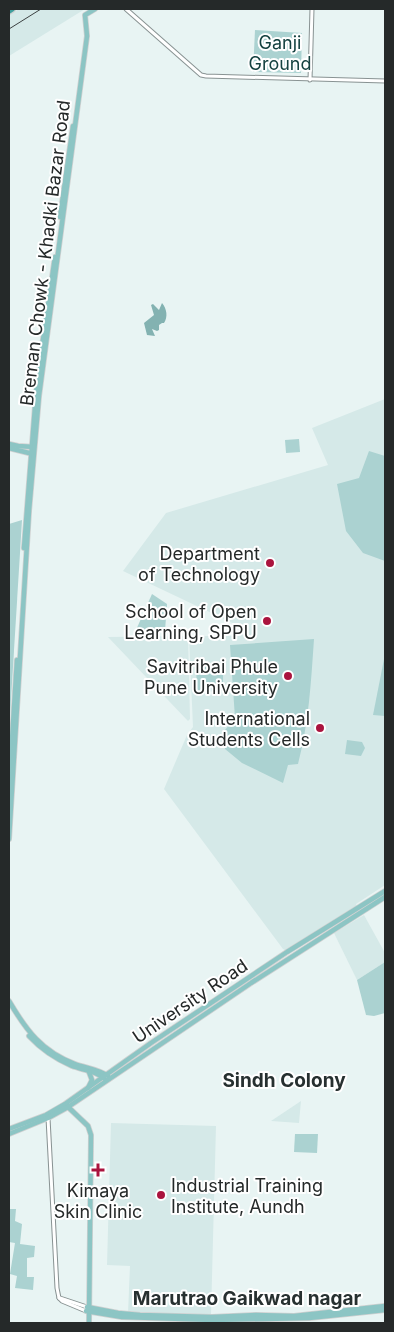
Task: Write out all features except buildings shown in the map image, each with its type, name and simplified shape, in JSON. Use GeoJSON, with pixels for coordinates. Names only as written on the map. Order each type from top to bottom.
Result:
{"type":"FeatureCollection","features":[{"type":"Feature","properties":{"kind":"main road","name":"Breman Chowk - Khadki Bazar Road"},"geometry":{"type":"LineString","coordinates":[[9,788],[27,511],[41,346],[60,233],[86,31],[85,15],[95,9]]}},
{"type":"Feature","properties":{"kind":"main road"},"geometry":{"type":"LineString","coordinates":[[9,444],[33,447]]}},
{"type":"Feature","properties":{"kind":"main road"},"geometry":{"type":"LineString","coordinates":[[9,448],[33,454]]}},
{"type":"Feature","properties":{"kind":"main road","name":"Breman Chowk - Khadki Bazar Road"},"geometry":{"type":"LineString","coordinates":[[9,839],[19,638]]}},
{"type":"Feature","properties":{"kind":"main road","name":"University Road"},"geometry":{"type":"LineString","coordinates":[[65,1106],[87,1089],[107,1078],[114,1069],[287,952],[385,891]]}},
{"type":"Feature","properties":{"kind":"main road","name":"University Road"},"geometry":{"type":"LineString","coordinates":[[9,1134],[47,1117],[65,1106],[267,972],[385,897]]}},
{"type":"Feature","properties":{"kind":"main road"},"geometry":{"type":"LineString","coordinates":[[9,1001],[25,1030],[48,1049],[62,1058],[97,1071],[107,1078]]}},
{"type":"Feature","properties":{"kind":"main road"},"geometry":{"type":"LineString","coordinates":[[9,1007],[38,1045],[74,1067],[107,1078]]}},
{"type":"Feature","properties":{"kind":"main road"},"geometry":{"type":"LineString","coordinates":[[97,1071],[114,1069]]}},
{"type":"Feature","properties":{"kind":"main road"},"geometry":{"type":"LineString","coordinates":[[87,1089],[92,1080],[89,1071]]}},
{"type":"Feature","properties":{"kind":"main road"},"geometry":{"type":"LineString","coordinates":[[65,1106],[88,1126],[91,1135],[88,1323]]}},
{"type":"Feature","properties":{"kind":"main road","name":"University Road"},"geometry":{"type":"LineString","coordinates":[[9,1129],[47,1117]]}},
{"type":"Feature","properties":{"kind":"main road"},"geometry":{"type":"LineString","coordinates":[[88,1309],[118,1314],[212,1317],[294,1316],[385,1306]]}},
{"type":"Feature","properties":{"kind":"main road"},"geometry":{"type":"LineString","coordinates":[[88,1309],[122,1317],[212,1320],[309,1318],[385,1310]]}},
{"type":"Feature","properties":{"kind":"street"},"geometry":{"type":"LineString","coordinates":[[126,9],[201,75],[213,77],[385,81]]}},
{"type":"Feature","properties":{"kind":"street"},"geometry":{"type":"LineString","coordinates":[[310,80],[312,9]]}},
{"type":"Feature","properties":{"kind":"street"},"geometry":{"type":"LineString","coordinates":[[47,1117],[59,1298],[62,1301],[88,1309]]}},
{"type":"Feature","properties":{"kind":"shaded area"},"geometry":{"type":"Polygon","coordinates":[[[19,9],[85,9],[9,56],[9,15],[19,9]]]}},
{"type":"Feature","properties":{"kind":"shaded area"},"geometry":{"type":"Polygon","coordinates":[[[162,303],[166,313],[165,321],[159,325],[159,330],[152,329],[155,336],[147,335],[144,323],[154,315],[151,305],[153,304],[159,310],[162,303]]]}},
{"type":"Feature","properties":{"kind":"shaded area","name":"Savitribai Phule Pune University"},"geometry":{"type":"Polygon","coordinates":[[[385,399],[385,885],[356,904],[357,907],[287,951],[283,949],[164,789],[187,735],[193,727],[189,636],[238,636],[241,627],[123,571],[166,513],[328,465],[312,428],[385,399]]]}},
{"type":"Feature","properties":{"kind":"shaded area"},"geometry":{"type":"Polygon","coordinates":[[[188,636],[190,719],[188,721],[108,637],[188,636]]]}},
{"type":"Feature","properties":{"kind":"shaded area"},"geometry":{"type":"Polygon","coordinates":[[[364,915],[385,953],[385,962],[357,980],[334,933],[364,915]]]}},
{"type":"Feature","properties":{"kind":"shaded area"},"geometry":{"type":"Polygon","coordinates":[[[301,1101],[299,1123],[271,1121],[301,1101]]]}},
{"type":"Feature","properties":{"kind":"shaded area","name":"Industrial Training Institute, Aundh"},"geometry":{"type":"Polygon","coordinates":[[[111,1123],[216,1126],[211,1315],[128,1313],[130,1266],[107,1265],[111,1123]]]}},
{"type":"Feature","properties":{"kind":"green space","name":"Ganji Ground"},"geometry":{"type":"Polygon","coordinates":[[[255,30],[302,33],[301,73],[253,72],[255,30]]]}},
{"type":"Feature","properties":{"kind":"green space"},"geometry":{"type":"Polygon","coordinates":[[[299,439],[300,452],[286,453],[285,440],[299,439]]]}},
{"type":"Feature","properties":{"kind":"green space"},"geometry":{"type":"Polygon","coordinates":[[[369,451],[385,456],[385,561],[363,553],[346,531],[337,484],[359,478],[369,451]]]}},
{"type":"Feature","properties":{"kind":"green space"},"geometry":{"type":"Polygon","coordinates":[[[22,520],[9,732],[9,524],[22,520]]]}},
{"type":"Feature","properties":{"kind":"green space"},"geometry":{"type":"Polygon","coordinates":[[[152,594],[167,604],[165,631],[136,630],[152,594]]]}},
{"type":"Feature","properties":{"kind":"green space"},"geometry":{"type":"Polygon","coordinates":[[[314,639],[309,702],[302,748],[298,764],[288,765],[283,783],[242,763],[225,749],[225,730],[235,718],[230,645],[314,639]]]}},
{"type":"Feature","properties":{"kind":"green space"},"geometry":{"type":"Polygon","coordinates":[[[384,659],[385,716],[373,715],[384,659]]]}},
{"type":"Feature","properties":{"kind":"green space"},"geometry":{"type":"Polygon","coordinates":[[[223,664],[223,691],[197,692],[196,665],[223,664]]]}},
{"type":"Feature","properties":{"kind":"green space"},"geometry":{"type":"Polygon","coordinates":[[[347,740],[362,742],[365,748],[361,756],[345,754],[347,740]]]}},
{"type":"Feature","properties":{"kind":"green space"},"geometry":{"type":"Polygon","coordinates":[[[385,962],[385,1013],[374,1016],[366,1015],[357,980],[385,962]]]}},
{"type":"Feature","properties":{"kind":"green space"},"geometry":{"type":"Polygon","coordinates":[[[295,1134],[318,1134],[317,1153],[294,1152],[295,1134]]]}},
{"type":"Feature","properties":{"kind":"green space"},"geometry":{"type":"Polygon","coordinates":[[[9,1209],[16,1209],[15,1221],[22,1224],[20,1244],[35,1246],[34,1257],[27,1258],[27,1277],[34,1277],[33,1290],[15,1288],[17,1276],[10,1274],[15,1243],[9,1242],[9,1209]]]}},
{"type":"Feature","properties":{"kind":"railway"},"geometry":{"type":"LineString","coordinates":[[9,29],[41,9]]}},
{"type":"Feature","properties":{"kind":"place","name":"Department of Technology"},"geometry":{"type":"Point","coordinates":[270,563]}},
{"type":"Feature","properties":{"kind":"place","name":"School of Open Learning, SPPU"},"geometry":{"type":"Point","coordinates":[267,621]}},
{"type":"Feature","properties":{"kind":"place","name":"Savitribai Phule Pune University"},"geometry":{"type":"Point","coordinates":[288,676]}},
{"type":"Feature","properties":{"kind":"place","name":"International Students Cells"},"geometry":{"type":"Point","coordinates":[320,728]}},
{"type":"Feature","properties":{"kind":"place","name":"Kimaya Skin Clinic"},"geometry":{"type":"Point","coordinates":[98,1170]}},
{"type":"Feature","properties":{"kind":"place","name":"Industrial Training Institute, Aundh"},"geometry":{"type":"Point","coordinates":[161,1195]}},
{"type":"Feature","properties":{"kind":"district","name":"Sindh Colony"},"geometry":{"type":"Point","coordinates":[284,1080]}},
{"type":"Feature","properties":{"kind":"district","name":"Marutrao Gaikwad nagar"},"geometry":{"type":"Point","coordinates":[247,1298]}}]}
